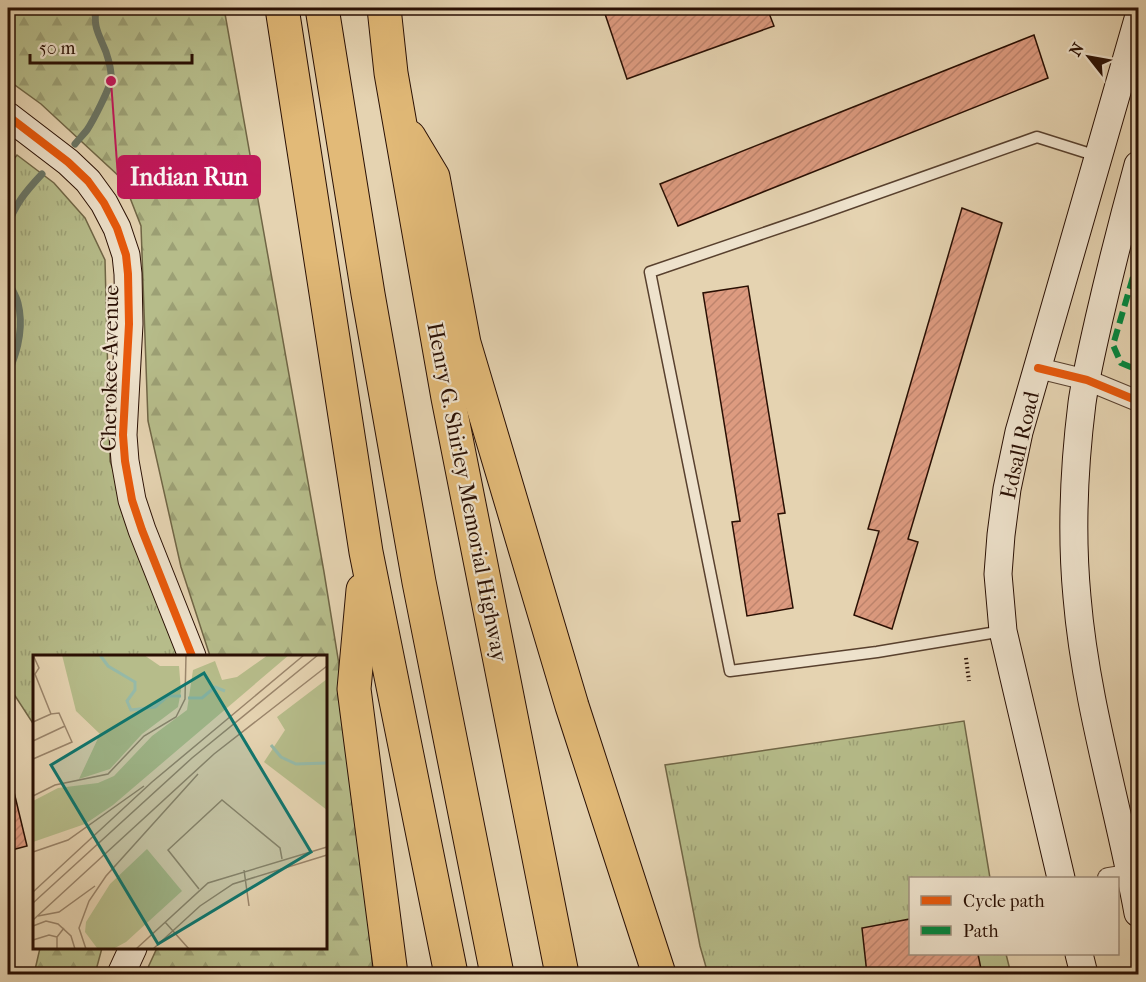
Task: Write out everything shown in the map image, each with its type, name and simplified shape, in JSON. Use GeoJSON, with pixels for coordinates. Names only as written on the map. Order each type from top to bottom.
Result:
{"type":"FeatureCollection","features":[{"type":"Feature","properties":{"kind":"highway"},"geometry":{"type":"LineString","coordinates":[[282,8],[366,552],[450,975]]}},
{"type":"Feature","properties":{"kind":"highway"},"geometry":{"type":"LineString","coordinates":[[322,8],[368,294],[419,582],[497,975]]}},
{"type":"Feature","properties":{"kind":"highway","name":"Henry G. Shirley Memorial Highway"},"geometry":{"type":"LineString","coordinates":[[384,8],[391,73],[448,398],[562,975]]}},
{"type":"Feature","properties":{"kind":"highway"},"geometry":{"type":"LineString","coordinates":[[399,120],[433,177],[464,343],[572,706],[659,975]]}},
{"type":"Feature","properties":{"kind":"highway"},"geometry":{"type":"LineString","coordinates":[[366,552],[354,689],[391,975]]}},
{"type":"Feature","properties":{"kind":"main road","name":"Edsall Road"},"geometry":{"type":"LineString","coordinates":[[1061,877],[1003,631],[999,574],[1001,535],[1007,489],[1019,432],[1138,19]]}},
{"type":"Feature","properties":{"kind":"main road","name":"Cherokee Avenue"},"geometry":{"type":"LineString","coordinates":[[8,116],[68,162],[88,181],[104,203],[117,228],[126,255],[128,274],[129,324],[123,435],[125,461],[132,500],[142,530],[191,655]]}},
{"type":"Feature","properties":{"kind":"main road"},"geometry":{"type":"LineString","coordinates":[[1138,165],[1109,277],[1082,401],[1074,537],[1077,597],[1087,678],[1126,875],[1138,913]]}},
{"type":"Feature","properties":{"kind":"main road"},"geometry":{"type":"LineString","coordinates":[[121,975],[133,949]]}},
{"type":"Feature","properties":{"kind":"main road"},"geometry":{"type":"LineString","coordinates":[[1079,955],[1084,975]]}},
{"type":"Feature","properties":{"kind":"street"},"geometry":{"type":"LineString","coordinates":[[1038,368],[1087,380],[1138,400]]}},
{"type":"Feature","properties":{"kind":"lane"},"geometry":{"type":"LineString","coordinates":[[1003,631],[877,652],[730,671],[650,272],[1037,137],[1099,157]]}},
{"type":"Feature","properties":{"kind":"path"},"geometry":{"type":"LineString","coordinates":[[966,658],[969,681]]}},
{"type":"Feature","properties":{"kind":"green space"},"geometry":{"type":"Polygon","coordinates":[[[8,8],[224,8],[324,572],[361,800],[373,974],[145,974],[157,949],[327,949],[327,655],[210,655],[181,567],[148,421],[141,226],[123,180],[41,104],[8,80],[8,8]]]}},
{"type":"Feature","properties":{"kind":"green space"},"geometry":{"type":"Polygon","coordinates":[[[17,155],[54,183],[85,218],[105,260],[110,461],[173,637],[177,655],[33,655],[33,723],[8,685],[8,161],[11,163],[17,155]]]}},
{"type":"Feature","properties":{"kind":"green space"},"geometry":{"type":"Polygon","coordinates":[[[964,721],[990,877],[909,877],[909,955],[1006,955],[1011,974],[708,974],[700,946],[665,765],[964,721]]]}},
{"type":"Feature","properties":{"kind":"green space"},"geometry":{"type":"Polygon","coordinates":[[[40,949],[102,949],[95,974],[34,974],[40,949]]]}},
{"type":"Feature","properties":{"kind":"building"},"geometry":{"type":"Polygon","coordinates":[[[603,8],[767,8],[774,26],[627,79],[603,8]]]}},
{"type":"Feature","properties":{"kind":"building"},"geometry":{"type":"Polygon","coordinates":[[[1034,35],[1048,78],[678,226],[660,184],[1034,35]]]}},
{"type":"Feature","properties":{"kind":"building"},"geometry":{"type":"Polygon","coordinates":[[[962,208],[1002,223],[908,539],[918,542],[892,629],[854,615],[879,531],[868,529],[962,208]]]}},
{"type":"Feature","properties":{"kind":"building"},"geometry":{"type":"Polygon","coordinates":[[[748,286],[785,513],[778,514],[793,608],[747,616],[732,522],[740,521],[703,293],[748,286]]]}},
{"type":"Feature","properties":{"kind":"building"},"geometry":{"type":"Polygon","coordinates":[[[14,792],[27,846],[8,851],[8,794],[14,792]]]}},
{"type":"Feature","properties":{"kind":"building"},"geometry":{"type":"Polygon","coordinates":[[[909,919],[909,955],[978,955],[982,974],[867,974],[862,928],[909,919]]]}},
{"type":"Feature","properties":{"kind":"waterway"},"geometry":{"type":"LineString","coordinates":[[75,144],[93,120],[111,79],[109,62],[96,26],[96,8]]}},
{"type":"Feature","properties":{"kind":"waterway"},"geometry":{"type":"LineString","coordinates":[[8,226],[22,198],[42,174]]}},
{"type":"Feature","properties":{"kind":"waterway"},"geometry":{"type":"LineString","coordinates":[[8,281],[20,312],[17,348],[8,373]]}},
{"type":"Feature","properties":{"kind":"marked path"},"geometry":{"type":"LineString","coordinates":[[1138,260],[1113,345],[1121,363],[1138,370]]}},
{"type":"Feature","properties":{"kind":"cycle path"},"geometry":{"type":"LineString","coordinates":[[8,116],[68,162],[88,181],[104,203],[117,228],[126,255],[128,274],[129,324],[123,435],[125,461],[132,500],[142,530],[192,655]]}},
{"type":"Feature","properties":{"kind":"cycle path"},"geometry":{"type":"LineString","coordinates":[[1038,368],[1087,380],[1138,401]]}},
{"type":"Feature","properties":{"kind":"place","name":"Indian Run"},"geometry":{"type":"Point","coordinates":[111,81]}}]}
